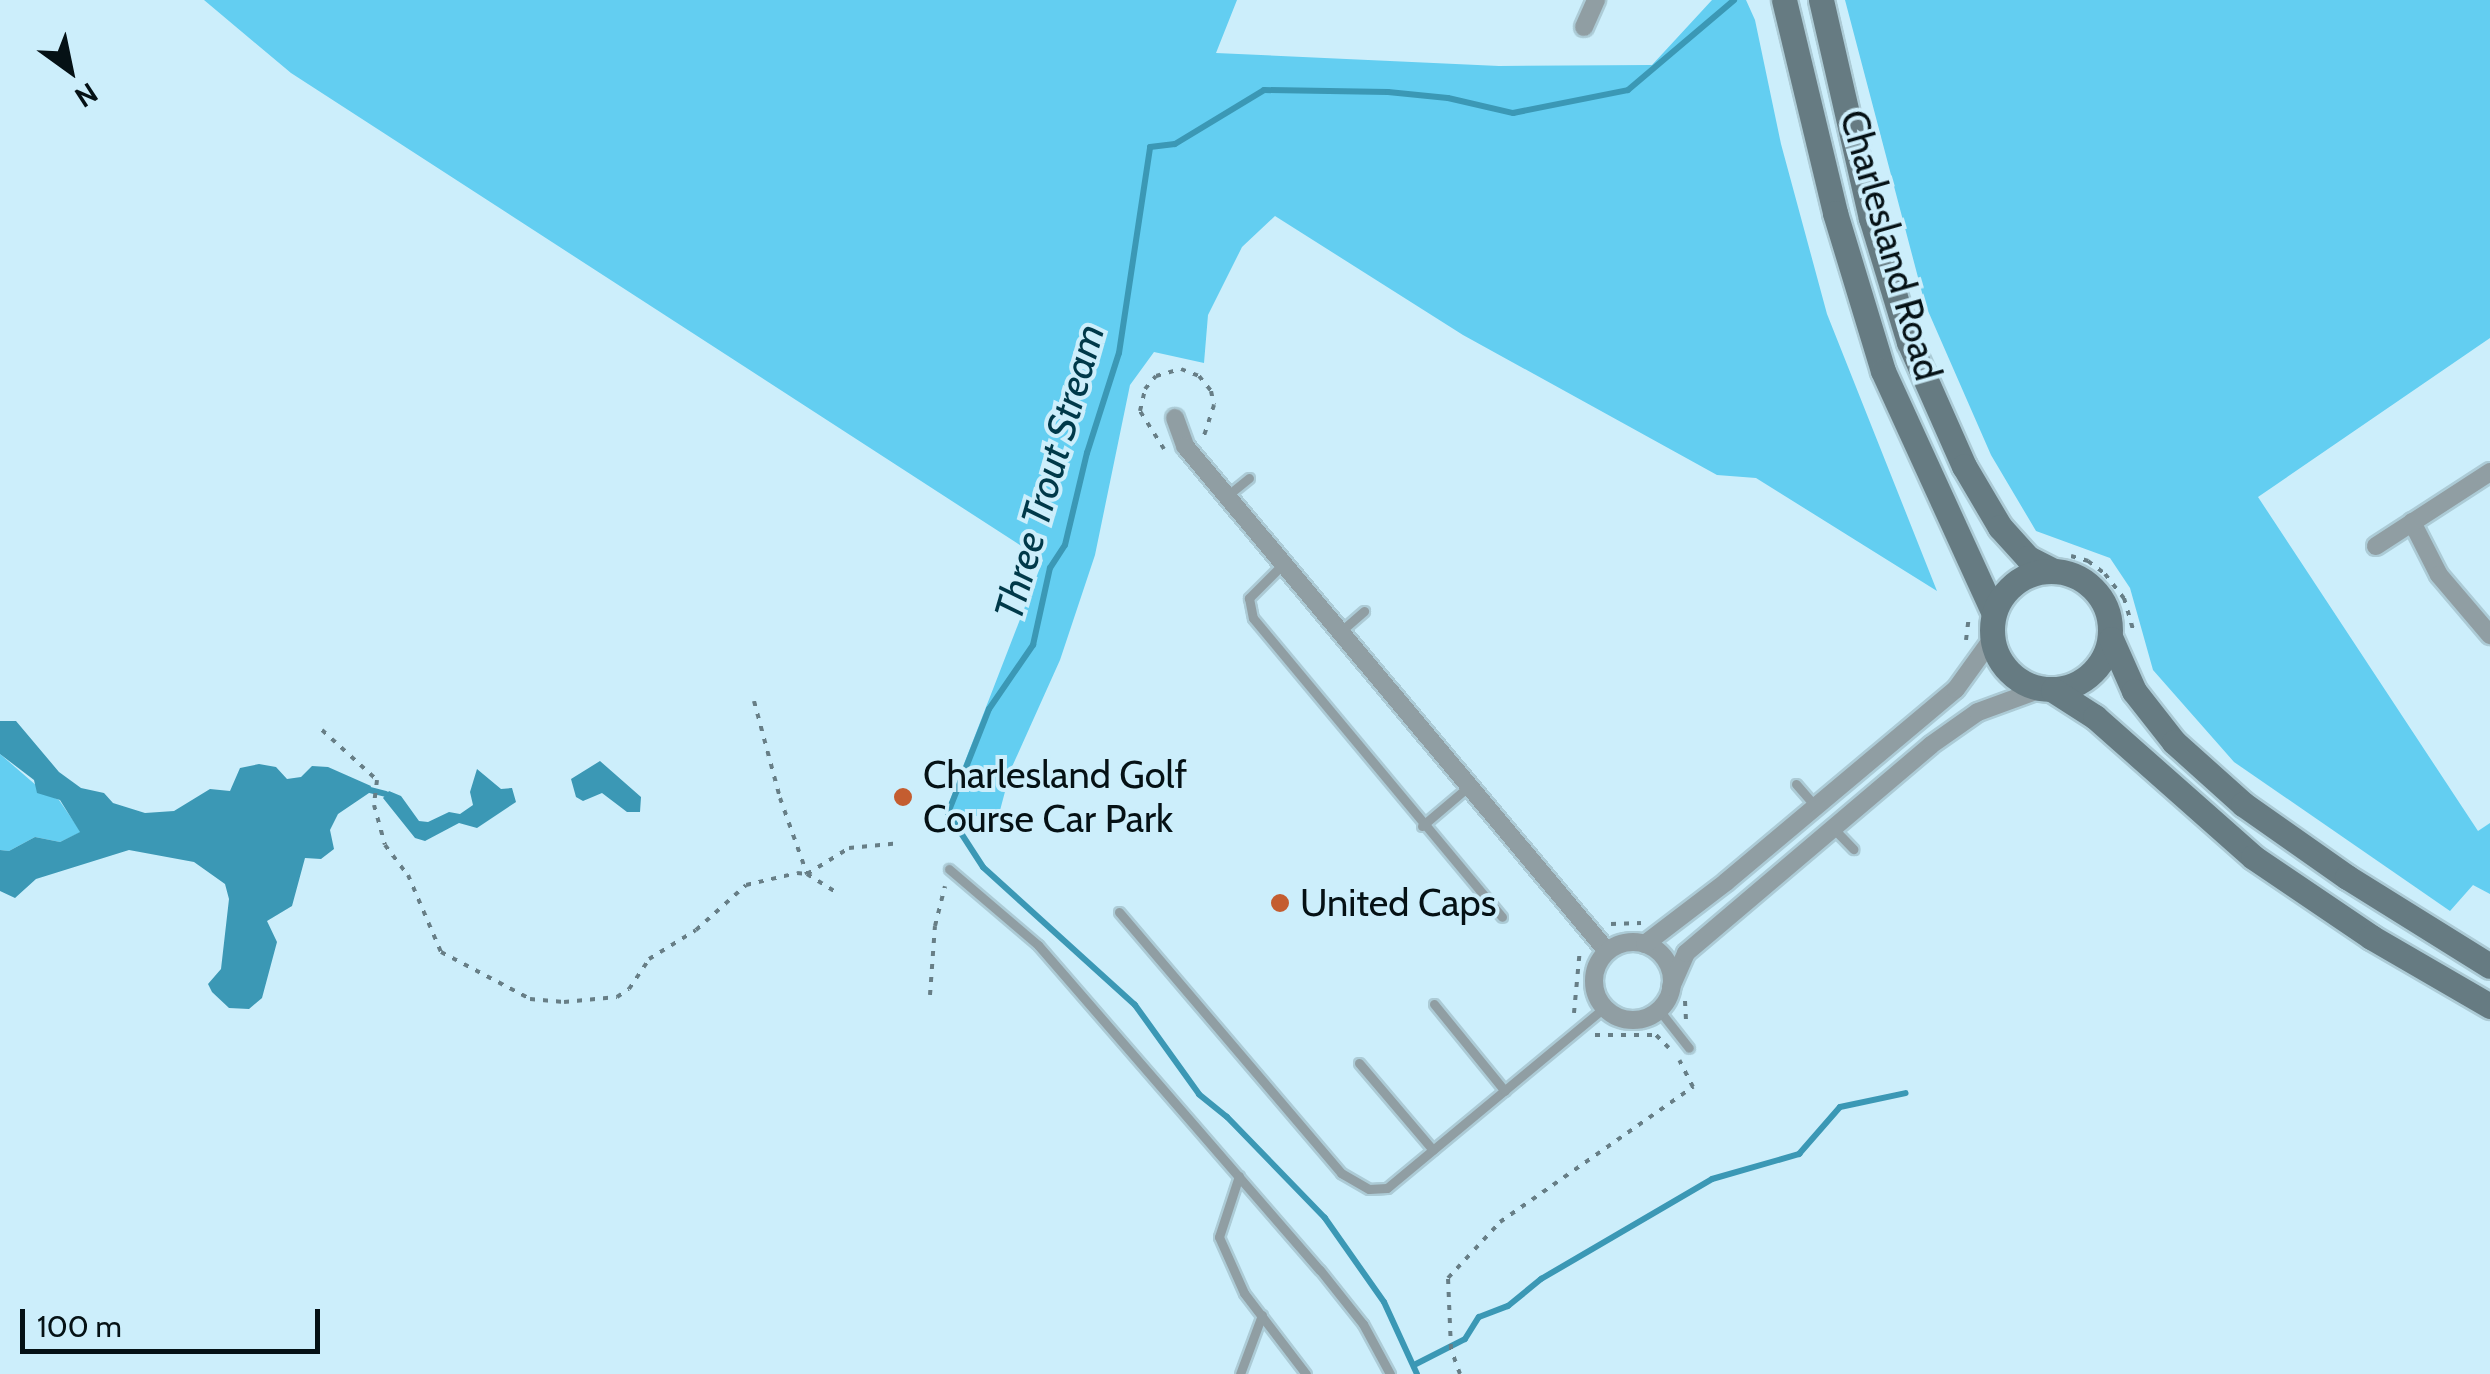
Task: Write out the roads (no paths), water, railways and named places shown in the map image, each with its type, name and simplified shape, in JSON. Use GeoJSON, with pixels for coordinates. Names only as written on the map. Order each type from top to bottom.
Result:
{"type":"FeatureCollection","features":[{"type":"Feature","properties":{"kind":"main road","name":"Charlesland Road"},"geometry":{"type":"LineString","coordinates":[[1821,0],[1871,218],[1909,342],[1964,466],[2000,526],[2028,558],[2057,562]]}},
{"type":"Feature","properties":{"kind":"main road","name":"Charlesland Road"},"geometry":{"type":"LineString","coordinates":[[1786,11],[1835,213],[1883,371],[1993,626]]}},
{"type":"Feature","properties":{"kind":"main road"},"geometry":{"type":"LineString","coordinates":[[2490,966],[2347,877],[2244,804],[2174,742],[2134,691],[2110,639],[2107,608],[2097,591],[2057,562],[2019,580],[1993,626],[2006,668],[2095,717],[2254,857],[2371,937],[2490,1006]]}},
{"type":"Feature","properties":{"kind":"main road"},"geometry":{"type":"LineString","coordinates":[[2047,689],[2091,675],[2110,639]]}},
{"type":"Feature","properties":{"kind":"street"},"geometry":{"type":"LineString","coordinates":[[1584,27],[1596,0]]}},
{"type":"Feature","properties":{"kind":"street"},"geometry":{"type":"LineString","coordinates":[[1175,418],[1185,446],[1607,951]]}},
{"type":"Feature","properties":{"kind":"street"},"geometry":{"type":"LineString","coordinates":[[2376,546],[2490,472]]}},
{"type":"Feature","properties":{"kind":"street"},"geometry":{"type":"LineString","coordinates":[[2412,522],[2438,575],[2490,635]]}},
{"type":"Feature","properties":{"kind":"street"},"geometry":{"type":"LineString","coordinates":[[1646,944],[1817,808],[1956,689],[1993,626]]}},
{"type":"Feature","properties":{"kind":"street"},"geometry":{"type":"LineString","coordinates":[[1679,991],[1666,960],[1646,944],[1626,942],[1607,951],[1594,972],[1597,998],[1604,1008],[1625,1019],[1637,1020],[1659,1010],[1679,991],[1686,953],[1931,745],[1978,712],[2047,689]]}},
{"type":"Feature","properties":{"kind":"lane"},"geometry":{"type":"LineString","coordinates":[[1226,496],[1249,478]]}},
{"type":"Feature","properties":{"kind":"lane"},"geometry":{"type":"LineString","coordinates":[[1283,564],[1249,598],[1254,618],[1422,826],[1502,918]]}},
{"type":"Feature","properties":{"kind":"lane"},"geometry":{"type":"LineString","coordinates":[[1340,632],[1364,611]]}},
{"type":"Feature","properties":{"kind":"lane"},"geometry":{"type":"LineString","coordinates":[[1796,784],[1817,808]]}},
{"type":"Feature","properties":{"kind":"lane"},"geometry":{"type":"LineString","coordinates":[[1422,826],[1468,787]]}},
{"type":"Feature","properties":{"kind":"lane"},"geometry":{"type":"LineString","coordinates":[[1833,828],[1853,849]]}},
{"type":"Feature","properties":{"kind":"lane"},"geometry":{"type":"LineString","coordinates":[[948,869],[1038,945],[1364,1324],[1390,1374]]}},
{"type":"Feature","properties":{"kind":"lane"},"geometry":{"type":"LineString","coordinates":[[1119,912],[1355,1185],[1387,1188],[1604,1008]]}},
{"type":"Feature","properties":{"kind":"lane"},"geometry":{"type":"LineString","coordinates":[[1434,1004],[1505,1091]]}},
{"type":"Feature","properties":{"kind":"lane"},"geometry":{"type":"LineString","coordinates":[[1659,1010],[1689,1048]]}},
{"type":"Feature","properties":{"kind":"lane"},"geometry":{"type":"LineString","coordinates":[[1359,1063],[1433,1150]]}},
{"type":"Feature","properties":{"kind":"lane"},"geometry":{"type":"LineString","coordinates":[[1239,1176],[1219,1236],[1244,1293],[1306,1374]]}},
{"type":"Feature","properties":{"kind":"lane"},"geometry":{"type":"LineString","coordinates":[[1240,1374],[1262,1315]]}},
{"type":"Feature","properties":{"kind":"waterway","name":"Three Trout Stream"},"geometry":{"type":"LineString","coordinates":[[1417,1374],[1384,1302],[1325,1218],[1227,1117],[1199,1094],[1135,1005],[983,867],[948,813],[989,709],[1033,645],[1050,568],[1065,545],[1087,453],[1119,353],[1150,147],[1175,144],[1264,90],[1388,92],[1448,98],[1513,113],[1628,90],[1734,0]]}},
{"type":"Feature","properties":{"kind":"waterway"},"geometry":{"type":"LineString","coordinates":[[370,790],[386,794]]}},
{"type":"Feature","properties":{"kind":"waterway"},"geometry":{"type":"LineString","coordinates":[[1414,1365],[1465,1339],[1479,1317],[1508,1306],[1541,1279],[1712,1179],[1799,1154],[1840,1107],[1906,1093]]}},
{"type":"Feature","properties":{"kind":"place","name":"Charlesland Golf Course Car Park"},"geometry":{"type":"Point","coordinates":[903,797]}},
{"type":"Feature","properties":{"kind":"place","name":"United Caps"},"geometry":{"type":"Point","coordinates":[1280,903]}}]}
